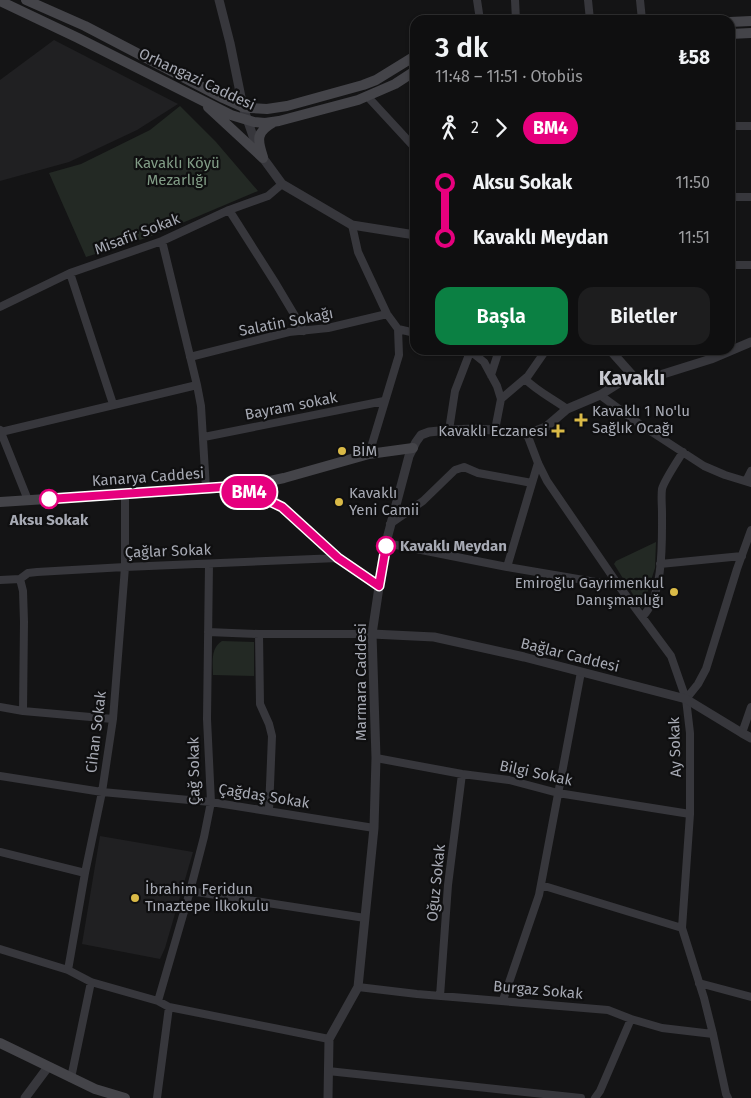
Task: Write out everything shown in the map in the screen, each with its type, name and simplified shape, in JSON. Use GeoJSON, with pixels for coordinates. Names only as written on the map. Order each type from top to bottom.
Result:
{"type":"FeatureCollection","features":[{"type":"Feature","properties":{"kind":"main road","name":"Orhangazi Caddesi"},"geometry":{"type":"LineString","coordinates":[[26,0],[85,26],[242,107],[267,109],[342,92],[376,80],[410,59]]}},
{"type":"Feature","properties":{"kind":"main road","name":"Orhangazi Caddesi"},"geometry":{"type":"LineString","coordinates":[[0,1],[248,121],[274,122],[343,104],[368,96],[395,84],[410,74]]}},
{"type":"Feature","properties":{"kind":"main road"},"geometry":{"type":"LineString","coordinates":[[735,22],[751,21]]}},
{"type":"Feature","properties":{"kind":"main road"},"geometry":{"type":"LineString","coordinates":[[78,38],[85,26]]}},
{"type":"Feature","properties":{"kind":"main road"},"geometry":{"type":"LineString","coordinates":[[735,34],[751,33]]}},
{"type":"Feature","properties":{"kind":"main road"},"geometry":{"type":"LineString","coordinates":[[198,98],[263,158]]}},
{"type":"Feature","properties":{"kind":"main road"},"geometry":{"type":"LineString","coordinates":[[263,158],[258,142],[261,133],[274,122]]}},
{"type":"Feature","properties":{"kind":"main road","name":"Kanarya Caddesi"},"geometry":{"type":"LineString","coordinates":[[0,502],[238,486],[267,482],[369,454],[412,448]]}},
{"type":"Feature","properties":{"kind":"main road"},"geometry":{"type":"LineString","coordinates":[[0,1043],[95,1089],[118,1097]]}},
{"type":"Feature","properties":{"kind":"street"},"geometry":{"type":"LineString","coordinates":[[219,0],[230,43],[242,107],[263,158],[282,184],[352,225],[410,233]]}},
{"type":"Feature","properties":{"kind":"street"},"geometry":{"type":"LineString","coordinates":[[477,0],[479,15]]}},
{"type":"Feature","properties":{"kind":"street"},"geometry":{"type":"LineString","coordinates":[[515,0],[516,15]]}},
{"type":"Feature","properties":{"kind":"street"},"geometry":{"type":"LineString","coordinates":[[588,0],[590,15]]}},
{"type":"Feature","properties":{"kind":"street"},"geometry":{"type":"LineString","coordinates":[[640,0],[642,15]]}},
{"type":"Feature","properties":{"kind":"street"},"geometry":{"type":"LineString","coordinates":[[368,96],[410,142]]}},
{"type":"Feature","properties":{"kind":"street"},"geometry":{"type":"LineString","coordinates":[[735,126],[751,126]]}},
{"type":"Feature","properties":{"kind":"street","name":"Misafir Sokak"},"geometry":{"type":"LineString","coordinates":[[0,308],[70,273],[162,241],[229,210],[268,196],[282,184]]}},
{"type":"Feature","properties":{"kind":"street"},"geometry":{"type":"LineString","coordinates":[[735,197],[751,197]]}},
{"type":"Feature","properties":{"kind":"street"},"geometry":{"type":"LineString","coordinates":[[229,210],[304,331]]}},
{"type":"Feature","properties":{"kind":"street"},"geometry":{"type":"LineString","coordinates":[[352,225],[358,252],[387,314],[398,329],[399,355],[369,454]]}},
{"type":"Feature","properties":{"kind":"street"},"geometry":{"type":"LineString","coordinates":[[162,241],[201,406],[206,489]]}},
{"type":"Feature","properties":{"kind":"street"},"geometry":{"type":"LineString","coordinates":[[735,264],[751,265]]}},
{"type":"Feature","properties":{"kind":"street"},"geometry":{"type":"LineString","coordinates":[[70,273],[113,404]]}},
{"type":"Feature","properties":{"kind":"street","name":"Salatin Sokağı"},"geometry":{"type":"LineString","coordinates":[[190,357],[289,332],[328,328],[387,314]]}},
{"type":"Feature","properties":{"kind":"street"},"geometry":{"type":"LineString","coordinates":[[398,329],[410,333]]}},
{"type":"Feature","properties":{"kind":"street"},"geometry":{"type":"LineString","coordinates":[[735,349],[751,342]]}},
{"type":"Feature","properties":{"kind":"street"},"geometry":{"type":"LineString","coordinates":[[449,430],[455,391],[468,355]]}},
{"type":"Feature","properties":{"kind":"street"},"geometry":{"type":"LineString","coordinates":[[475,355],[484,362],[497,386],[501,399],[495,430]]}},
{"type":"Feature","properties":{"kind":"street"},"geometry":{"type":"LineString","coordinates":[[491,375],[497,355]]}},
{"type":"Feature","properties":{"kind":"street"},"geometry":{"type":"LineString","coordinates":[[501,399],[528,376],[543,355]]}},
{"type":"Feature","properties":{"kind":"street"},"geometry":{"type":"LineString","coordinates":[[614,355],[634,377]]}},
{"type":"Feature","properties":{"kind":"street"},"geometry":{"type":"LineString","coordinates":[[412,448],[421,435],[429,432],[474,429],[527,434],[546,427],[567,409],[600,395],[624,380],[634,377],[660,376],[721,355]]}},
{"type":"Feature","properties":{"kind":"street"},"geometry":{"type":"LineString","coordinates":[[525,379],[534,388],[567,409]]}},
{"type":"Feature","properties":{"kind":"street"},"geometry":{"type":"LineString","coordinates":[[28,500],[0,431],[197,385]]}},
{"type":"Feature","properties":{"kind":"street"},"geometry":{"type":"LineString","coordinates":[[600,395],[641,425],[704,466],[749,482],[751,471]]}},
{"type":"Feature","properties":{"kind":"street","name":"Bayram sokak"},"geometry":{"type":"LineString","coordinates":[[204,437],[384,401]]}},
{"type":"Feature","properties":{"kind":"street","name":"Ay Sokak"},"geometry":{"type":"LineString","coordinates":[[527,434],[547,481],[619,586],[671,656],[686,699],[690,733],[690,814],[682,928],[713,1034],[728,1098]]}},
{"type":"Feature","properties":{"kind":"street","name":"Marmara Caddesi"},"geometry":{"type":"LineString","coordinates":[[328,1098],[329,1039],[358,987],[374,828],[376,758],[372,634],[390,524],[412,448]]}},
{"type":"Feature","properties":{"kind":"street"},"geometry":{"type":"LineString","coordinates":[[642,617],[647,612],[655,595],[662,551],[662,487],[683,452]]}},
{"type":"Feature","properties":{"kind":"street"},"geometry":{"type":"LineString","coordinates":[[507,567],[538,463]]}},
{"type":"Feature","properties":{"kind":"street"},"geometry":{"type":"LineString","coordinates":[[390,524],[423,501],[455,470],[464,468],[478,473],[532,483]]}},
{"type":"Feature","properties":{"kind":"street"},"geometry":{"type":"LineString","coordinates":[[267,482],[267,492],[282,507],[338,558],[379,586]]}},
{"type":"Feature","properties":{"kind":"street"},"geometry":{"type":"LineString","coordinates":[[238,486],[282,507]]}},
{"type":"Feature","properties":{"kind":"street","name":"Cihan Sokak"},"geometry":{"type":"LineString","coordinates":[[68,970],[85,873],[102,792],[113,719],[125,567],[125,494]]}},
{"type":"Feature","properties":{"kind":"street"},"geometry":{"type":"LineString","coordinates":[[686,699],[698,684],[706,669],[751,530]]}},
{"type":"Feature","properties":{"kind":"street"},"geometry":{"type":"LineString","coordinates":[[386,543],[507,567],[619,586]]}},
{"type":"Feature","properties":{"kind":"street"},"geometry":{"type":"LineString","coordinates":[[660,564],[742,556]]}},
{"type":"Feature","properties":{"kind":"street","name":"Çağlar Sokak"},"geometry":{"type":"LineString","coordinates":[[0,580],[20,579],[28,573],[37,572],[338,558]]}},
{"type":"Feature","properties":{"kind":"street","name":"Çağ Sokak"},"geometry":{"type":"LineString","coordinates":[[158,1001],[190,891],[211,802],[207,719],[209,564]]}},
{"type":"Feature","properties":{"kind":"street"},"geometry":{"type":"LineString","coordinates":[[20,579],[24,622],[23,711]]}},
{"type":"Feature","properties":{"kind":"street"},"geometry":{"type":"LineString","coordinates":[[208,632],[372,634]]}},
{"type":"Feature","properties":{"kind":"street"},"geometry":{"type":"LineString","coordinates":[[259,634],[260,704],[272,736],[269,810]]}},
{"type":"Feature","properties":{"kind":"street","name":"Bağlar Caddesi"},"geometry":{"type":"LineString","coordinates":[[372,634],[434,637],[524,657],[686,699],[751,738]]}},
{"type":"Feature","properties":{"kind":"street"},"geometry":{"type":"LineString","coordinates":[[503,1000],[539,895],[581,672]]}},
{"type":"Feature","properties":{"kind":"street"},"geometry":{"type":"LineString","coordinates":[[0,707],[23,711],[113,719]]}},
{"type":"Feature","properties":{"kind":"street"},"geometry":{"type":"LineString","coordinates":[[742,733],[751,707]]}},
{"type":"Feature","properties":{"kind":"street","name":"Bilgi Sokak"},"geometry":{"type":"LineString","coordinates":[[376,758],[462,774],[509,780],[558,792],[690,814]]}},
{"type":"Feature","properties":{"kind":"street","name":"Oğuz Sokak"},"geometry":{"type":"LineString","coordinates":[[440,996],[448,885],[462,774]]}},
{"type":"Feature","properties":{"kind":"street","name":"Çağdaş Sokak"},"geometry":{"type":"LineString","coordinates":[[0,776],[102,792],[211,802],[269,810],[374,828]]}},
{"type":"Feature","properties":{"kind":"street"},"geometry":{"type":"LineString","coordinates":[[0,852],[85,873]]}},
{"type":"Feature","properties":{"kind":"street"},"geometry":{"type":"LineString","coordinates":[[541,886],[682,928]]}},
{"type":"Feature","properties":{"kind":"street"},"geometry":{"type":"LineString","coordinates":[[190,891],[365,918]]}},
{"type":"Feature","properties":{"kind":"street"},"geometry":{"type":"LineString","coordinates":[[0,949],[68,970],[91,982],[158,1001],[169,1007],[329,1039]]}},
{"type":"Feature","properties":{"kind":"street"},"geometry":{"type":"LineString","coordinates":[[72,1078],[91,982]]}},
{"type":"Feature","properties":{"kind":"street"},"geometry":{"type":"LineString","coordinates":[[699,983],[751,998]]}},
{"type":"Feature","properties":{"kind":"street","name":"Burgaz Sokak"},"geometry":{"type":"LineString","coordinates":[[358,987],[608,1010],[662,1028],[713,1034]]}},
{"type":"Feature","properties":{"kind":"street"},"geometry":{"type":"LineString","coordinates":[[157,1098],[169,1007]]}},
{"type":"Feature","properties":{"kind":"street"},"geometry":{"type":"LineString","coordinates":[[595,1098],[600,1091],[631,1019]]}},
{"type":"Feature","properties":{"kind":"street"},"geometry":{"type":"LineString","coordinates":[[25,1098],[48,1067]]}},
{"type":"Feature","properties":{"kind":"street"},"geometry":{"type":"LineString","coordinates":[[328,1071],[581,1098]]}},
{"type":"Feature","properties":{"kind":"shaded area"},"geometry":{"type":"Polygon","coordinates":[[[54,40],[178,104],[137,130],[69,162],[0,181],[0,80],[54,40]]]}},
{"type":"Feature","properties":{"kind":"shaded area","name":"İbrahim Feridun Tınaztepe İlkokulu"},"geometry":{"type":"Polygon","coordinates":[[[100,836],[193,852],[165,948],[160,959],[82,944],[100,836]]]}},
{"type":"Feature","properties":{"kind":"green space","name":"Kavaklı Köyü Mezarlığı"},"geometry":{"type":"Polygon","coordinates":[[[180,106],[216,142],[258,191],[149,237],[86,257],[49,173],[81,164],[150,130],[180,106]]]}},
{"type":"Feature","properties":{"kind":"green space"},"geometry":{"type":"Polygon","coordinates":[[[656,542],[655,568],[642,609],[614,564],[616,561],[656,542]]]}},
{"type":"Feature","properties":{"kind":"green space"},"geometry":{"type":"Polygon","coordinates":[[[222,641],[254,642],[254,676],[213,675],[214,652],[222,641]]]}},
{"type":"Feature","properties":{"kind":"bus line","name":"BM4"},"geometry":{"type":"LineString","coordinates":[[49,499],[238,486],[282,507],[338,558],[379,586],[386,546]]}},
{"type":"Feature","properties":{"kind":"place","name":"Kavaklı 1 No'lu Sağlık Ocağı"},"geometry":{"type":"Point","coordinates":[581,420]}},
{"type":"Feature","properties":{"kind":"place","name":"Kavaklı Eczanesi"},"geometry":{"type":"Point","coordinates":[558,431]}},
{"type":"Feature","properties":{"kind":"place","name":"BİM"},"geometry":{"type":"Point","coordinates":[342,451]}},
{"type":"Feature","properties":{"kind":"place","name":"Aksu Sokak"},"geometry":{"type":"Point","coordinates":[49,499]}},
{"type":"Feature","properties":{"kind":"place","name":"Kavaklı Yeni Camii"},"geometry":{"type":"Point","coordinates":[339,502]}},
{"type":"Feature","properties":{"kind":"place","name":"Kavaklı Meydan"},"geometry":{"type":"Point","coordinates":[386,546]}},
{"type":"Feature","properties":{"kind":"place","name":"Emiroğlu Gayrimenkul Danışmanlığı"},"geometry":{"type":"Point","coordinates":[674,592]}},
{"type":"Feature","properties":{"kind":"place","name":"İbrahim Feridun Tınaztepe İlkokulu"},"geometry":{"type":"Point","coordinates":[135,898]}},
{"type":"Feature","properties":{"kind":"district","name":"Kavaklı"},"geometry":{"type":"Point","coordinates":[632,378]}}]}
